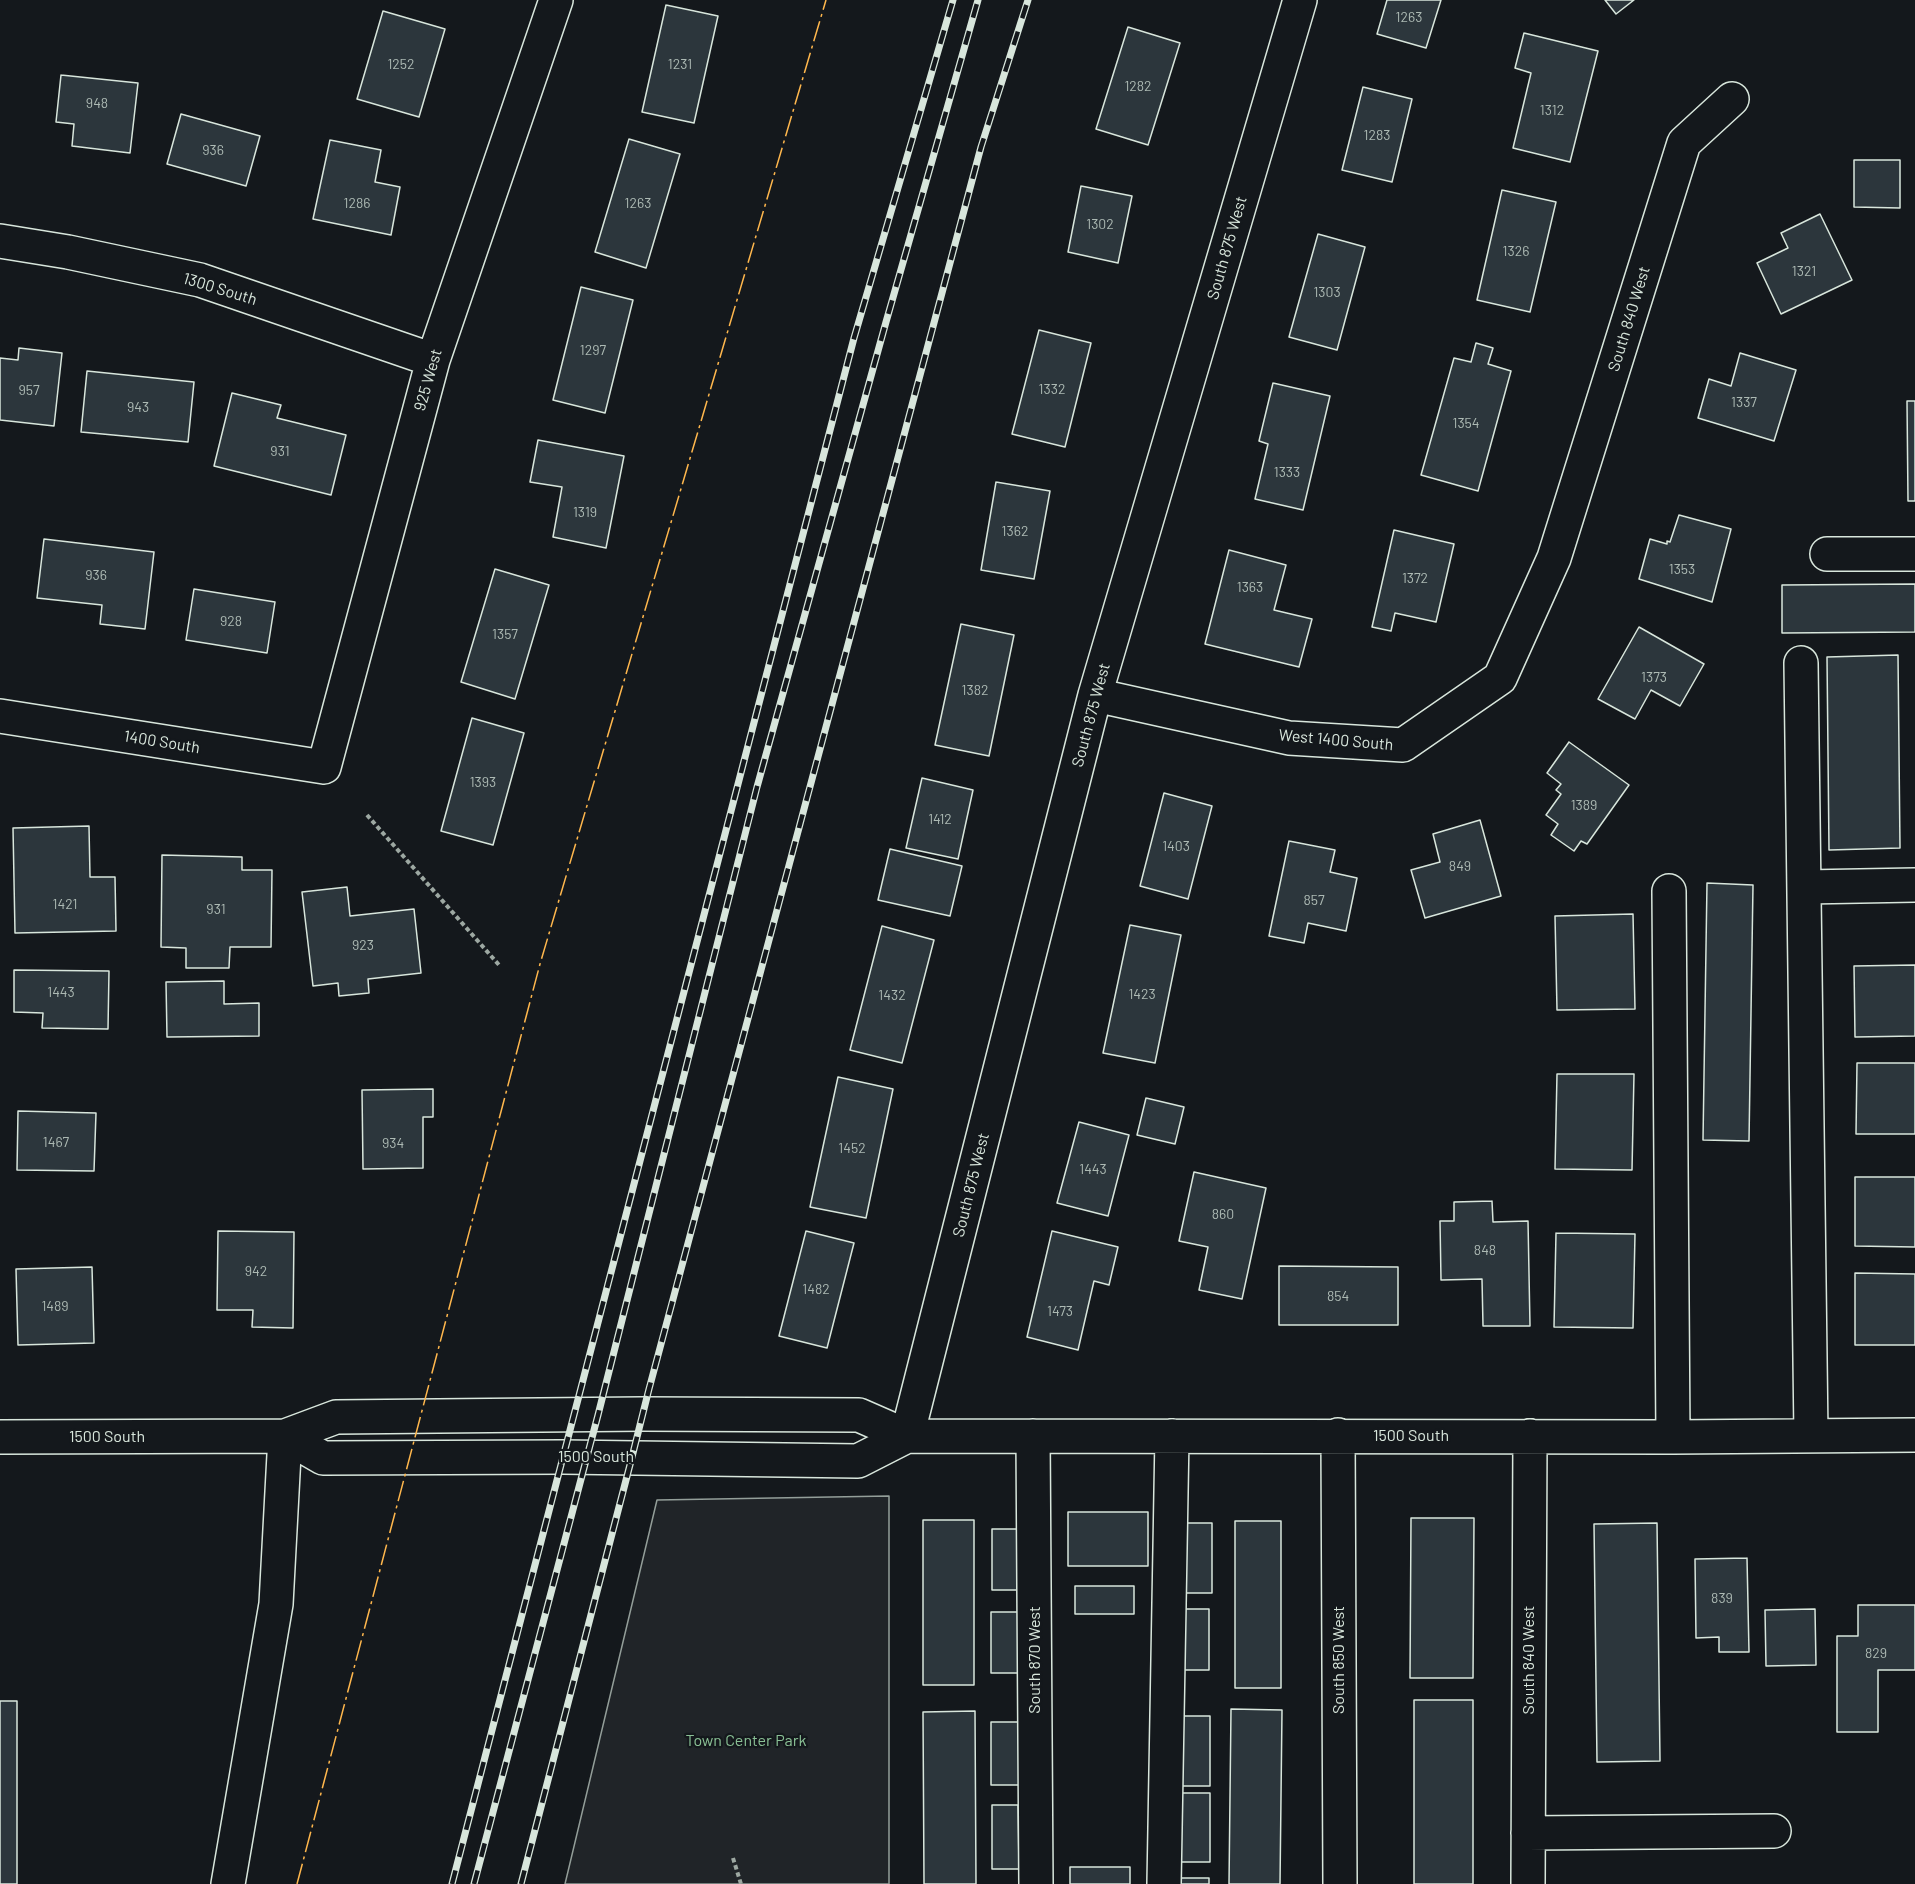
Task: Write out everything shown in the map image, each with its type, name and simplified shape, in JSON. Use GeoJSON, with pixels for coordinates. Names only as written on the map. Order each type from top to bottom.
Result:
{"type":"FeatureCollection","features":[{"type":"Feature","properties":{"kind":"street","name":"925 West"},"geometry":{"type":"LineString","coordinates":[[324,767],[433,360],[556,0]]}},
{"type":"Feature","properties":{"kind":"street","name":"South 875 West"},"geometry":{"type":"LineString","coordinates":[[907,1436],[1095,695],[1300,0]]}},
{"type":"Feature","properties":{"kind":"street","name":"South 840 West"},"geometry":{"type":"LineString","coordinates":[[1554,558],[1684,143],[1732,99]]}},
{"type":"Feature","properties":{"kind":"street","name":"1300 South"},"geometry":{"type":"LineString","coordinates":[[0,241],[68,252],[200,280],[433,360]]}},
{"type":"Feature","properties":{"kind":"street"},"geometry":{"type":"LineString","coordinates":[[1827,554],[1915,554]]}},
{"type":"Feature","properties":{"kind":"street","name":"West 1400 South"},"geometry":{"type":"LineString","coordinates":[[1095,695],[1288,738],[1403,745],[1500,678],[1554,558]]}},
{"type":"Feature","properties":{"kind":"street"},"geometry":{"type":"LineString","coordinates":[[1801,663],[1811,1435]]}},
{"type":"Feature","properties":{"kind":"street","name":"1400 South"},"geometry":{"type":"LineString","coordinates":[[0,716],[324,767]]}},
{"type":"Feature","properties":{"kind":"street"},"geometry":{"type":"LineString","coordinates":[[1805,887],[1915,885]]}},
{"type":"Feature","properties":{"kind":"street"},"geometry":{"type":"LineString","coordinates":[[1669,891],[1673,1437]]}},
{"type":"Feature","properties":{"kind":"street","name":"1500 South"},"geometry":{"type":"LineString","coordinates":[[0,1437],[285,1436],[336,1417],[654,1414],[859,1415],[907,1436],[1915,1435]]}},
{"type":"Feature","properties":{"kind":"street","name":"South 850 West"},"geometry":{"type":"LineString","coordinates":[[1338,1435],[1340,1884]]}},
{"type":"Feature","properties":{"kind":"street"},"geometry":{"type":"LineString","coordinates":[[228,1884],[276,1604],[285,1436]]}},
{"type":"Feature","properties":{"kind":"street","name":"1500 South"},"geometry":{"type":"LineString","coordinates":[[285,1436],[323,1458],[563,1457],[858,1461],[907,1436]]}},
{"type":"Feature","properties":{"kind":"street","name":"South 870 West"},"geometry":{"type":"LineString","coordinates":[[1033,1436],[1036,1884]]}},
{"type":"Feature","properties":{"kind":"street"},"geometry":{"type":"LineString","coordinates":[[1164,1884],[1172,1436]]}},
{"type":"Feature","properties":{"kind":"street","name":"South 840 West"},"geometry":{"type":"LineString","coordinates":[[1528,1884],[1530,1436]]}},
{"type":"Feature","properties":{"kind":"street"},"geometry":{"type":"LineString","coordinates":[[1528,1833],[1774,1831]]}},
{"type":"Feature","properties":{"kind":"path"},"geometry":{"type":"LineString","coordinates":[[367,815],[499,965]]}},
{"type":"Feature","properties":{"kind":"path"},"geometry":{"type":"LineString","coordinates":[[733,1858],[741,1884]]}},
{"type":"Feature","properties":{"kind":"green space","name":"Town Center Park"},"geometry":{"type":"Polygon","coordinates":[[[889,1496],[889,1884],[565,1884],[657,1500],[889,1496]]]}},
{"type":"Feature","properties":{"kind":"building"},"geometry":{"type":"Polygon","coordinates":[[[1387,0],[1441,0],[1426,48],[1377,34],[1387,0]]]}},
{"type":"Feature","properties":{"kind":"building"},"geometry":{"type":"Polygon","coordinates":[[[1605,0],[1634,0],[1616,14],[1605,0]]]}},
{"type":"Feature","properties":{"kind":"building"},"geometry":{"type":"Polygon","coordinates":[[[666,5],[718,16],[694,123],[642,112],[666,5]]]}},
{"type":"Feature","properties":{"kind":"building"},"geometry":{"type":"Polygon","coordinates":[[[383,11],[445,29],[419,117],[357,99],[383,11]]]}},
{"type":"Feature","properties":{"kind":"building"},"geometry":{"type":"Polygon","coordinates":[[[1128,27],[1180,43],[1148,145],[1096,129],[1128,27]]]}},
{"type":"Feature","properties":{"kind":"building"},"geometry":{"type":"Polygon","coordinates":[[[1524,33],[1598,51],[1570,162],[1513,148],[1531,73],[1515,68],[1524,33]]]}},
{"type":"Feature","properties":{"kind":"building"},"geometry":{"type":"Polygon","coordinates":[[[61,75],[138,83],[130,153],[72,146],[74,124],[56,122],[61,75]]]}},
{"type":"Feature","properties":{"kind":"building"},"geometry":{"type":"Polygon","coordinates":[[[1363,87],[1412,99],[1392,182],[1342,170],[1363,87]]]}},
{"type":"Feature","properties":{"kind":"building"},"geometry":{"type":"Polygon","coordinates":[[[181,114],[260,136],[246,186],[167,164],[181,114]]]}},
{"type":"Feature","properties":{"kind":"building"},"geometry":{"type":"Polygon","coordinates":[[[629,139],[680,154],[646,268],[595,252],[629,139]]]}},
{"type":"Feature","properties":{"kind":"building"},"geometry":{"type":"Polygon","coordinates":[[[330,140],[381,150],[375,182],[400,187],[391,235],[313,219],[330,140]]]}},
{"type":"Feature","properties":{"kind":"building"},"geometry":{"type":"Polygon","coordinates":[[[1854,160],[1900,160],[1900,208],[1854,207],[1854,160]]]}},
{"type":"Feature","properties":{"kind":"building"},"geometry":{"type":"Polygon","coordinates":[[[1081,186],[1132,196],[1118,263],[1068,252],[1081,186]]]}},
{"type":"Feature","properties":{"kind":"building"},"geometry":{"type":"Polygon","coordinates":[[[1502,190],[1556,202],[1530,312],[1477,300],[1502,190]]]}},
{"type":"Feature","properties":{"kind":"building"},"geometry":{"type":"Polygon","coordinates":[[[1820,214],[1852,280],[1781,314],[1757,263],[1788,248],[1781,233],[1820,214]]]}},
{"type":"Feature","properties":{"kind":"building"},"geometry":{"type":"Polygon","coordinates":[[[1318,234],[1365,247],[1337,350],[1289,337],[1318,234]]]}},
{"type":"Feature","properties":{"kind":"building"},"geometry":{"type":"Polygon","coordinates":[[[581,287],[633,300],[605,413],[553,400],[581,287]]]}},
{"type":"Feature","properties":{"kind":"building"},"geometry":{"type":"Polygon","coordinates":[[[1039,330],[1091,343],[1065,447],[1012,434],[1039,330]]]}},
{"type":"Feature","properties":{"kind":"building"},"geometry":{"type":"Polygon","coordinates":[[[1476,343],[1493,348],[1488,364],[1511,371],[1478,491],[1421,475],[1454,358],[1471,362],[1476,343]]]}},
{"type":"Feature","properties":{"kind":"building"},"geometry":{"type":"Polygon","coordinates":[[[19,348],[62,353],[54,426],[0,420],[0,358],[18,360],[19,348]]]}},
{"type":"Feature","properties":{"kind":"building"},"geometry":{"type":"Polygon","coordinates":[[[1740,353],[1796,370],[1774,441],[1698,418],[1709,379],[1731,386],[1740,353]]]}},
{"type":"Feature","properties":{"kind":"building"},"geometry":{"type":"Polygon","coordinates":[[[87,371],[194,382],[188,442],[81,432],[87,371]]]}},
{"type":"Feature","properties":{"kind":"building"},"geometry":{"type":"Polygon","coordinates":[[[1273,383],[1330,396],[1303,510],[1255,499],[1268,444],[1259,441],[1273,383]]]}},
{"type":"Feature","properties":{"kind":"building"},"geometry":{"type":"Polygon","coordinates":[[[232,393],[281,405],[277,418],[346,435],[331,495],[214,466],[232,393]]]}},
{"type":"Feature","properties":{"kind":"building"},"geometry":{"type":"Polygon","coordinates":[[[1907,401],[1915,401],[1915,501],[1908,501],[1907,401]]]}},
{"type":"Feature","properties":{"kind":"building"},"geometry":{"type":"Polygon","coordinates":[[[538,440],[624,456],[606,548],[553,537],[562,487],[530,482],[538,440]]]}},
{"type":"Feature","properties":{"kind":"building"},"geometry":{"type":"Polygon","coordinates":[[[996,482],[1050,491],[1034,579],[981,570],[996,482]]]}},
{"type":"Feature","properties":{"kind":"building"},"geometry":{"type":"Polygon","coordinates":[[[1679,515],[1731,529],[1712,602],[1639,579],[1650,539],[1667,544],[1667,541],[1670,542],[1679,515]]]}},
{"type":"Feature","properties":{"kind":"building"},"geometry":{"type":"Polygon","coordinates":[[[1394,530],[1454,544],[1436,622],[1395,613],[1391,631],[1372,627],[1394,530]]]}},
{"type":"Feature","properties":{"kind":"building"},"geometry":{"type":"Polygon","coordinates":[[[44,539],[154,552],[145,629],[100,624],[102,605],[37,598],[44,539]]]}},
{"type":"Feature","properties":{"kind":"building"},"geometry":{"type":"Polygon","coordinates":[[[1229,550],[1286,565],[1274,610],[1312,619],[1299,667],[1205,644],[1229,550]]]}},
{"type":"Feature","properties":{"kind":"building"},"geometry":{"type":"Polygon","coordinates":[[[495,569],[549,585],[515,699],[461,682],[495,569]]]}},
{"type":"Feature","properties":{"kind":"building"},"geometry":{"type":"Polygon","coordinates":[[[1915,584],[1915,632],[1782,633],[1782,585],[1915,584]]]}},
{"type":"Feature","properties":{"kind":"building"},"geometry":{"type":"Polygon","coordinates":[[[194,589],[275,602],[267,653],[186,640],[194,589]]]}},
{"type":"Feature","properties":{"kind":"building"},"geometry":{"type":"Polygon","coordinates":[[[961,624],[1014,635],[989,756],[935,745],[961,624]]]}},
{"type":"Feature","properties":{"kind":"building"},"geometry":{"type":"Polygon","coordinates":[[[1639,627],[1704,664],[1680,706],[1651,690],[1635,719],[1598,699],[1639,627]]]}},
{"type":"Feature","properties":{"kind":"building"},"geometry":{"type":"Polygon","coordinates":[[[1898,655],[1900,848],[1829,850],[1827,657],[1898,655]]]}},
{"type":"Feature","properties":{"kind":"building"},"geometry":{"type":"Polygon","coordinates":[[[472,718],[524,733],[493,845],[441,831],[472,718]]]}},
{"type":"Feature","properties":{"kind":"building"},"geometry":{"type":"Polygon","coordinates":[[[1569,742],[1629,785],[1587,844],[1581,841],[1574,851],[1551,835],[1558,824],[1546,815],[1561,794],[1556,790],[1561,784],[1547,773],[1569,742]]]}},
{"type":"Feature","properties":{"kind":"building"},"geometry":{"type":"Polygon","coordinates":[[[922,778],[973,790],[958,859],[906,848],[922,778]]]}},
{"type":"Feature","properties":{"kind":"building"},"geometry":{"type":"Polygon","coordinates":[[[1164,793],[1212,806],[1188,899],[1140,886],[1164,793]]]}},
{"type":"Feature","properties":{"kind":"building"},"geometry":{"type":"Polygon","coordinates":[[[1480,820],[1501,896],[1425,918],[1411,870],[1440,862],[1433,834],[1480,820]]]}},
{"type":"Feature","properties":{"kind":"building"},"geometry":{"type":"Polygon","coordinates":[[[89,826],[90,877],[115,877],[116,931],[15,933],[13,828],[89,826]]]}},
{"type":"Feature","properties":{"kind":"building"},"geometry":{"type":"Polygon","coordinates":[[[1289,841],[1335,850],[1330,872],[1357,878],[1346,931],[1308,923],[1304,943],[1269,936],[1289,841]]]}},
{"type":"Feature","properties":{"kind":"building"},"geometry":{"type":"Polygon","coordinates":[[[890,849],[962,866],[950,916],[878,900],[890,849]]]}},
{"type":"Feature","properties":{"kind":"building"},"geometry":{"type":"Polygon","coordinates":[[[162,855],[242,857],[242,870],[272,870],[271,947],[230,947],[229,968],[186,968],[186,948],[161,947],[162,855]]]}},
{"type":"Feature","properties":{"kind":"building"},"geometry":{"type":"Polygon","coordinates":[[[1707,883],[1753,885],[1749,1141],[1703,1140],[1707,883]]]}},
{"type":"Feature","properties":{"kind":"building"},"geometry":{"type":"Polygon","coordinates":[[[347,887],[350,916],[414,909],[421,973],[368,979],[369,993],[339,996],[338,983],[313,986],[302,892],[347,887]]]}},
{"type":"Feature","properties":{"kind":"building"},"geometry":{"type":"Polygon","coordinates":[[[1633,914],[1635,1009],[1557,1010],[1555,916],[1633,914]]]}},
{"type":"Feature","properties":{"kind":"building"},"geometry":{"type":"Polygon","coordinates":[[[1130,925],[1181,935],[1155,1063],[1103,1053],[1130,925]]]}},
{"type":"Feature","properties":{"kind":"building"},"geometry":{"type":"Polygon","coordinates":[[[882,926],[934,940],[902,1063],[850,1050],[882,926]]]}},
{"type":"Feature","properties":{"kind":"building"},"geometry":{"type":"Polygon","coordinates":[[[1915,965],[1915,1036],[1855,1037],[1854,966],[1915,965]]]}},
{"type":"Feature","properties":{"kind":"building"},"geometry":{"type":"Polygon","coordinates":[[[14,970],[109,971],[108,1029],[42,1028],[43,1013],[14,1012],[14,970]]]}},
{"type":"Feature","properties":{"kind":"building"},"geometry":{"type":"Polygon","coordinates":[[[224,981],[224,1004],[259,1003],[259,1036],[167,1037],[166,982],[224,981]]]}},
{"type":"Feature","properties":{"kind":"building"},"geometry":{"type":"Polygon","coordinates":[[[1857,1063],[1915,1063],[1915,1134],[1856,1134],[1857,1063]]]}},
{"type":"Feature","properties":{"kind":"building"},"geometry":{"type":"Polygon","coordinates":[[[1557,1074],[1634,1074],[1632,1170],[1555,1169],[1557,1074]]]}},
{"type":"Feature","properties":{"kind":"building"},"geometry":{"type":"Polygon","coordinates":[[[838,1077],[893,1089],[866,1218],[810,1207],[838,1077]]]}},
{"type":"Feature","properties":{"kind":"building"},"geometry":{"type":"Polygon","coordinates":[[[433,1089],[433,1117],[423,1117],[423,1168],[363,1169],[362,1090],[433,1089]]]}},
{"type":"Feature","properties":{"kind":"building"},"geometry":{"type":"Polygon","coordinates":[[[1146,1098],[1184,1107],[1175,1144],[1137,1135],[1146,1098]]]}},
{"type":"Feature","properties":{"kind":"building"},"geometry":{"type":"Polygon","coordinates":[[[18,1111],[96,1113],[94,1171],[17,1170],[18,1111]]]}},
{"type":"Feature","properties":{"kind":"building"},"geometry":{"type":"Polygon","coordinates":[[[1079,1122],[1129,1135],[1108,1216],[1057,1203],[1079,1122]]]}},
{"type":"Feature","properties":{"kind":"building"},"geometry":{"type":"Polygon","coordinates":[[[1194,1172],[1266,1188],[1242,1299],[1199,1290],[1208,1247],[1179,1241],[1194,1172]]]}},
{"type":"Feature","properties":{"kind":"building"},"geometry":{"type":"Polygon","coordinates":[[[1855,1177],[1915,1177],[1915,1247],[1855,1246],[1855,1177]]]}},
{"type":"Feature","properties":{"kind":"building"},"geometry":{"type":"Polygon","coordinates":[[[1492,1201],[1493,1222],[1528,1221],[1530,1326],[1483,1326],[1482,1279],[1441,1280],[1440,1221],[1454,1221],[1454,1202],[1492,1201]]]}},
{"type":"Feature","properties":{"kind":"building"},"geometry":{"type":"Polygon","coordinates":[[[218,1231],[294,1232],[293,1328],[252,1327],[253,1310],[217,1310],[218,1231]]]}},
{"type":"Feature","properties":{"kind":"building"},"geometry":{"type":"Polygon","coordinates":[[[806,1231],[854,1243],[827,1348],[779,1336],[806,1231]]]}},
{"type":"Feature","properties":{"kind":"building"},"geometry":{"type":"Polygon","coordinates":[[[1052,1231],[1118,1247],[1109,1285],[1094,1281],[1078,1350],[1027,1337],[1052,1231]]]}},
{"type":"Feature","properties":{"kind":"building"},"geometry":{"type":"Polygon","coordinates":[[[1556,1233],[1635,1234],[1633,1328],[1554,1327],[1556,1233]]]}},
{"type":"Feature","properties":{"kind":"building"},"geometry":{"type":"Polygon","coordinates":[[[1279,1266],[1398,1267],[1398,1325],[1279,1325],[1279,1266]]]}},
{"type":"Feature","properties":{"kind":"building"},"geometry":{"type":"Polygon","coordinates":[[[92,1267],[94,1343],[18,1345],[16,1269],[92,1267]]]}},
{"type":"Feature","properties":{"kind":"building"},"geometry":{"type":"Polygon","coordinates":[[[1855,1273],[1915,1274],[1915,1345],[1855,1345],[1855,1273]]]}},
{"type":"Feature","properties":{"kind":"building"},"geometry":{"type":"Polygon","coordinates":[[[1068,1512],[1148,1512],[1148,1566],[1068,1566],[1068,1512]]]}},
{"type":"Feature","properties":{"kind":"building"},"geometry":{"type":"Polygon","coordinates":[[[1411,1518],[1474,1518],[1473,1678],[1410,1678],[1411,1518]]]}},
{"type":"Feature","properties":{"kind":"building"},"geometry":{"type":"Polygon","coordinates":[[[923,1520],[974,1520],[974,1685],[923,1685],[923,1520]]]}},
{"type":"Feature","properties":{"kind":"building"},"geometry":{"type":"Polygon","coordinates":[[[1235,1521],[1281,1521],[1281,1688],[1235,1688],[1235,1521]]]}},
{"type":"Feature","properties":{"kind":"building"},"geometry":{"type":"Polygon","coordinates":[[[1179,1523],[1212,1523],[1212,1593],[1179,1593],[1179,1523]]]}},
{"type":"Feature","properties":{"kind":"building"},"geometry":{"type":"Polygon","coordinates":[[[1657,1523],[1660,1761],[1597,1762],[1594,1524],[1657,1523]]]}},
{"type":"Feature","properties":{"kind":"building"},"geometry":{"type":"Polygon","coordinates":[[[992,1529],[1020,1529],[1020,1590],[992,1590],[992,1529]]]}},
{"type":"Feature","properties":{"kind":"building"},"geometry":{"type":"Polygon","coordinates":[[[1747,1558],[1749,1652],[1719,1652],[1719,1637],[1696,1638],[1695,1559],[1747,1558]]]}},
{"type":"Feature","properties":{"kind":"building"},"geometry":{"type":"Polygon","coordinates":[[[1075,1586],[1134,1586],[1134,1614],[1075,1614],[1075,1586]]]}},
{"type":"Feature","properties":{"kind":"building"},"geometry":{"type":"Polygon","coordinates":[[[1858,1605],[1915,1605],[1915,1670],[1878,1670],[1878,1732],[1837,1732],[1837,1636],[1858,1636],[1858,1605]]]}},
{"type":"Feature","properties":{"kind":"building"},"geometry":{"type":"Polygon","coordinates":[[[1181,1609],[1209,1609],[1209,1670],[1181,1670],[1181,1609]]]}},
{"type":"Feature","properties":{"kind":"building"},"geometry":{"type":"Polygon","coordinates":[[[1815,1609],[1816,1665],[1766,1666],[1765,1610],[1815,1609]]]}},
{"type":"Feature","properties":{"kind":"building"},"geometry":{"type":"Polygon","coordinates":[[[991,1612],[1019,1612],[1019,1673],[991,1673],[991,1612]]]}},
{"type":"Feature","properties":{"kind":"building"},"geometry":{"type":"Polygon","coordinates":[[[1414,1700],[1473,1700],[1473,1884],[1414,1884],[1414,1700]]]}},
{"type":"Feature","properties":{"kind":"building"},"geometry":{"type":"Polygon","coordinates":[[[0,1701],[17,1701],[17,1884],[0,1884],[0,1701]]]}},
{"type":"Feature","properties":{"kind":"building"},"geometry":{"type":"Polygon","coordinates":[[[1231,1709],[1282,1710],[1280,1884],[1229,1884],[1231,1709]]]}},
{"type":"Feature","properties":{"kind":"building"},"geometry":{"type":"Polygon","coordinates":[[[975,1711],[976,1884],[924,1884],[923,1712],[975,1711]]]}},
{"type":"Feature","properties":{"kind":"building"},"geometry":{"type":"Polygon","coordinates":[[[1177,1716],[1210,1716],[1210,1786],[1177,1786],[1177,1716]]]}},
{"type":"Feature","properties":{"kind":"building"},"geometry":{"type":"Polygon","coordinates":[[[991,1722],[1019,1722],[1019,1785],[991,1785],[991,1722]]]}},
{"type":"Feature","properties":{"kind":"building"},"geometry":{"type":"Polygon","coordinates":[[[1176,1793],[1210,1793],[1210,1862],[1176,1862],[1176,1793]]]}},
{"type":"Feature","properties":{"kind":"building"},"geometry":{"type":"Polygon","coordinates":[[[992,1805],[1018,1805],[1019,1869],[992,1869],[992,1805]]]}},
{"type":"Feature","properties":{"kind":"building"},"geometry":{"type":"Polygon","coordinates":[[[1070,1867],[1130,1867],[1130,1884],[1070,1884],[1070,1867]]]}},
{"type":"Feature","properties":{"kind":"building"},"geometry":{"type":"Polygon","coordinates":[[[1178,1878],[1209,1878],[1209,1884],[1178,1884],[1178,1878]]]}},
{"type":"Feature","properties":{"kind":"railway"},"geometry":{"type":"LineString","coordinates":[[452,1884],[854,338],[953,0]]}},
{"type":"Feature","properties":{"kind":"railway"},"geometry":{"type":"LineString","coordinates":[[474,1884],[598,1415],[757,787],[978,0]]}},
{"type":"Feature","properties":{"kind":"railway"},"geometry":{"type":"LineString","coordinates":[[521,1884],[649,1389],[981,147],[1028,0]]}},
{"type":"Feature","properties":{"kind":"power"},"geometry":{"type":"LineString","coordinates":[[297,1884],[540,964],[826,0]]}}]}
